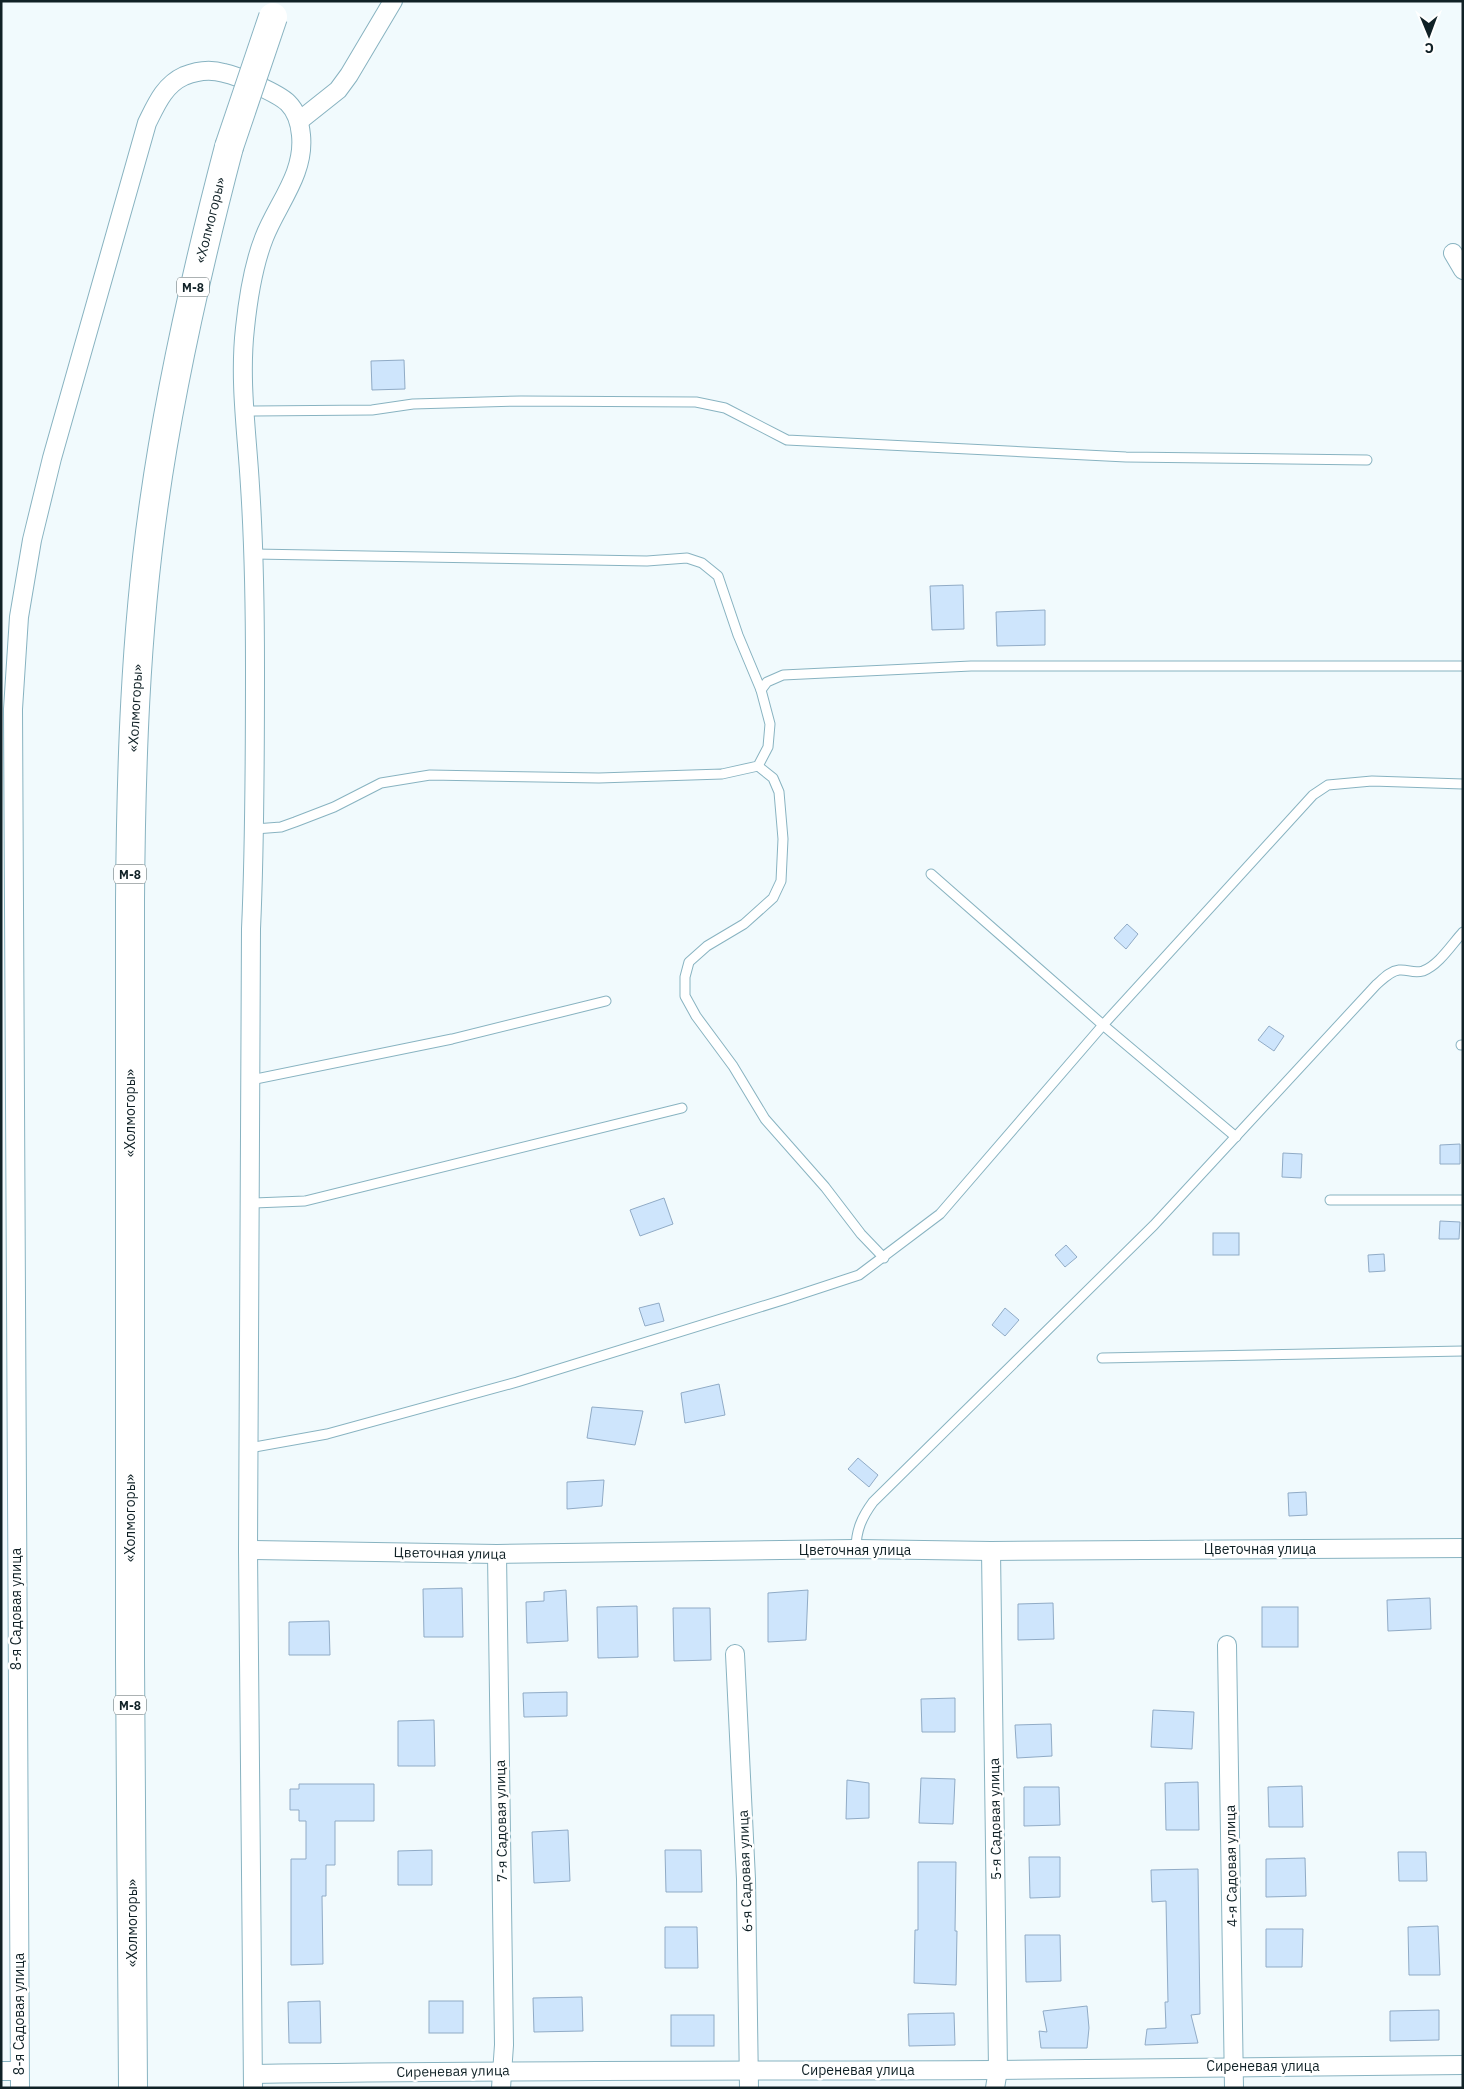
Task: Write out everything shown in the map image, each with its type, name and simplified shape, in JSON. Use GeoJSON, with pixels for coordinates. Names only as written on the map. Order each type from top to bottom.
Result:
{"type":"FeatureCollection","features":[{"type":"Feature","properties":{"kind":"highway","name":"«Холмогоры»"},"geometry":{"type":"LineString","coordinates":[[133,2088],[130,1670],[130,892],[135,706],[142,609],[153,504],[165,428],[191,297],[229,147],[278,6]]}},
{"type":"Feature","properties":{"kind":"street"},"geometry":{"type":"LineString","coordinates":[[253,2081],[248,1550],[252,929],[255,829],[253,554],[250,485],[243,411],[243,363],[249,297],[263,239],[299,168],[302,142],[299,121],[338,90],[350,75],[393,1]]}},
{"type":"Feature","properties":{"kind":"street","name":"8-я Садовая улица"},"geometry":{"type":"LineString","coordinates":[[20,2079],[12,709],[20,618],[32,540],[52,458],[147,123],[163,92],[177,80],[197,72],[224,73],[279,96],[289,104],[299,121]]}},
{"type":"Feature","properties":{"kind":"street"},"geometry":{"type":"LineString","coordinates":[[1458,253],[1463,270]]}},
{"type":"Feature","properties":{"kind":"street","name":"Цветочная улица"},"geometry":{"type":"LineString","coordinates":[[248,1550],[497,1554],[856,1549],[991,1551],[1463,1548]]}},
{"type":"Feature","properties":{"kind":"street","name":"5-я Садовая улица"},"geometry":{"type":"LineString","coordinates":[[991,1551],[998,2070],[995,2088]]}},
{"type":"Feature","properties":{"kind":"street","name":"7-я Садовая улица"},"geometry":{"type":"LineString","coordinates":[[497,1554],[504,2045],[501,2079]]}},
{"type":"Feature","properties":{"kind":"street","name":"4-я Садовая улица"},"geometry":{"type":"LineString","coordinates":[[1227,1645],[1234,2088]]}},
{"type":"Feature","properties":{"kind":"street","name":"6-я Садовая улица"},"geometry":{"type":"LineString","coordinates":[[734,1654],[746,1879],[749,2088]]}},
{"type":"Feature","properties":{"kind":"street","name":"Сиреневая улица"},"geometry":{"type":"LineString","coordinates":[[253,2081],[501,2079],[748,2070],[998,2070],[1463,2065]]}},
{"type":"Feature","properties":{"kind":"street"},"geometry":{"type":"LineString","coordinates":[[1,2071],[20,2079]]}},
{"type":"Feature","properties":{"kind":"lane"},"geometry":{"type":"LineString","coordinates":[[243,411],[372,410],[413,404],[520,401],[696,402],[725,408],[787,440],[1126,457],[1367,460]]}},
{"type":"Feature","properties":{"kind":"lane"},"geometry":{"type":"LineString","coordinates":[[253,554],[647,561],[687,558],[702,563],[718,576],[738,636],[761,690],[770,724],[768,748],[758,766],[722,774],[599,778],[430,775],[381,783],[334,807],[295,822],[281,827],[255,829]]}},
{"type":"Feature","properties":{"kind":"lane"},"geometry":{"type":"LineString","coordinates":[[761,690],[767,682],[783,675],[971,666],[1463,666]]}},
{"type":"Feature","properties":{"kind":"lane"},"geometry":{"type":"LineString","coordinates":[[758,766],[773,778],[779,792],[783,839],[781,881],[773,898],[744,924],[707,946],[689,962],[685,977],[685,996],[696,1016],[733,1066],[765,1118],[825,1187],[861,1234],[884,1258]]}},
{"type":"Feature","properties":{"kind":"lane"},"geometry":{"type":"LineString","coordinates":[[249,1448],[327,1434],[517,1382],[859,1275],[940,1214],[1103,1025],[1313,795],[1328,785],[1372,781],[1463,784]]}},
{"type":"Feature","properties":{"kind":"lane"},"geometry":{"type":"LineString","coordinates":[[931,874],[1103,1025],[1236,1137]]}},
{"type":"Feature","properties":{"kind":"lane"},"geometry":{"type":"LineString","coordinates":[[856,1549],[856,1534],[863,1516],[873,1502],[1154,1225],[1376,985],[1389,974],[1401,970],[1412,973],[1425,970],[1436,962],[1463,932]]}},
{"type":"Feature","properties":{"kind":"lane"},"geometry":{"type":"LineString","coordinates":[[251,1080],[452,1039],[606,1001]]}},
{"type":"Feature","properties":{"kind":"lane"},"geometry":{"type":"LineString","coordinates":[[251,1203],[305,1201],[682,1108]]}},
{"type":"Feature","properties":{"kind":"lane"},"geometry":{"type":"LineString","coordinates":[[1330,1200],[1463,1200]]}},
{"type":"Feature","properties":{"kind":"lane"},"geometry":{"type":"LineString","coordinates":[[1102,1358],[1463,1351]]}},
{"type":"Feature","properties":{"kind":"building"},"geometry":{"type":"Polygon","coordinates":[[[404,360],[405,389],[372,390],[371,361],[404,360]]]}},
{"type":"Feature","properties":{"kind":"building"},"geometry":{"type":"Polygon","coordinates":[[[963,585],[964,629],[932,630],[930,586],[963,585]]]}},
{"type":"Feature","properties":{"kind":"building"},"geometry":{"type":"Polygon","coordinates":[[[1045,610],[1045,645],[997,646],[996,612],[1045,610]]]}},
{"type":"Feature","properties":{"kind":"building"},"geometry":{"type":"Polygon","coordinates":[[[1127,924],[1138,934],[1126,949],[1114,938],[1127,924]]]}},
{"type":"Feature","properties":{"kind":"building"},"geometry":{"type":"Polygon","coordinates":[[[1269,1026],[1284,1036],[1274,1051],[1258,1040],[1269,1026]]]}},
{"type":"Feature","properties":{"kind":"building"},"geometry":{"type":"Polygon","coordinates":[[[1460,1144],[1460,1164],[1440,1164],[1440,1145],[1460,1144]]]}},
{"type":"Feature","properties":{"kind":"building"},"geometry":{"type":"Polygon","coordinates":[[[1283,1153],[1302,1154],[1301,1178],[1282,1177],[1283,1153]]]}},
{"type":"Feature","properties":{"kind":"building"},"geometry":{"type":"Polygon","coordinates":[[[664,1198],[673,1224],[640,1236],[630,1210],[664,1198]]]}},
{"type":"Feature","properties":{"kind":"building"},"geometry":{"type":"Polygon","coordinates":[[[1440,1221],[1460,1222],[1459,1239],[1439,1239],[1440,1221]]]}},
{"type":"Feature","properties":{"kind":"building"},"geometry":{"type":"Polygon","coordinates":[[[1213,1233],[1239,1233],[1239,1255],[1213,1255],[1213,1233]]]}},
{"type":"Feature","properties":{"kind":"building"},"geometry":{"type":"Polygon","coordinates":[[[1066,1245],[1077,1257],[1065,1267],[1055,1255],[1066,1245]]]}},
{"type":"Feature","properties":{"kind":"building"},"geometry":{"type":"Polygon","coordinates":[[[1384,1254],[1385,1271],[1369,1272],[1368,1255],[1384,1254]]]}},
{"type":"Feature","properties":{"kind":"building"},"geometry":{"type":"Polygon","coordinates":[[[659,1303],[664,1321],[645,1326],[639,1308],[659,1303]]]}},
{"type":"Feature","properties":{"kind":"building"},"geometry":{"type":"Polygon","coordinates":[[[1005,1308],[1019,1320],[1005,1336],[992,1325],[1005,1308]]]}},
{"type":"Feature","properties":{"kind":"building"},"geometry":{"type":"Polygon","coordinates":[[[719,1384],[725,1415],[685,1423],[681,1393],[719,1384]]]}},
{"type":"Feature","properties":{"kind":"building"},"geometry":{"type":"Polygon","coordinates":[[[592,1407],[643,1411],[635,1445],[587,1438],[592,1407]]]}},
{"type":"Feature","properties":{"kind":"building"},"geometry":{"type":"Polygon","coordinates":[[[858,1458],[878,1475],[869,1487],[848,1469],[858,1458]]]}},
{"type":"Feature","properties":{"kind":"building"},"geometry":{"type":"Polygon","coordinates":[[[604,1480],[602,1506],[567,1509],[567,1482],[604,1480]]]}},
{"type":"Feature","properties":{"kind":"building"},"geometry":{"type":"Polygon","coordinates":[[[1306,1492],[1307,1515],[1289,1516],[1288,1493],[1306,1492]]]}},
{"type":"Feature","properties":{"kind":"building"},"geometry":{"type":"Polygon","coordinates":[[[462,1588],[463,1637],[424,1637],[423,1589],[462,1588]]]}},
{"type":"Feature","properties":{"kind":"building"},"geometry":{"type":"Polygon","coordinates":[[[566,1590],[568,1641],[527,1643],[526,1602],[544,1601],[544,1592],[566,1590]]]}},
{"type":"Feature","properties":{"kind":"building"},"geometry":{"type":"Polygon","coordinates":[[[808,1590],[806,1640],[768,1642],[768,1593],[808,1590]]]}},
{"type":"Feature","properties":{"kind":"building"},"geometry":{"type":"Polygon","coordinates":[[[1430,1598],[1431,1629],[1388,1631],[1387,1600],[1430,1598]]]}},
{"type":"Feature","properties":{"kind":"building"},"geometry":{"type":"Polygon","coordinates":[[[1053,1603],[1054,1639],[1018,1640],[1018,1604],[1053,1603]]]}},
{"type":"Feature","properties":{"kind":"building"},"geometry":{"type":"Polygon","coordinates":[[[637,1606],[638,1657],[598,1658],[597,1607],[637,1606]]]}},
{"type":"Feature","properties":{"kind":"building"},"geometry":{"type":"Polygon","coordinates":[[[1262,1607],[1298,1607],[1298,1647],[1262,1647],[1262,1607]]]}},
{"type":"Feature","properties":{"kind":"building"},"geometry":{"type":"Polygon","coordinates":[[[673,1608],[710,1608],[711,1660],[674,1661],[673,1608]]]}},
{"type":"Feature","properties":{"kind":"building"},"geometry":{"type":"Polygon","coordinates":[[[329,1621],[330,1655],[289,1655],[289,1622],[329,1621]]]}},
{"type":"Feature","properties":{"kind":"building"},"geometry":{"type":"Polygon","coordinates":[[[567,1692],[567,1716],[524,1717],[523,1693],[567,1692]]]}},
{"type":"Feature","properties":{"kind":"building"},"geometry":{"type":"Polygon","coordinates":[[[955,1698],[955,1732],[922,1732],[921,1699],[955,1698]]]}},
{"type":"Feature","properties":{"kind":"building"},"geometry":{"type":"Polygon","coordinates":[[[1153,1710],[1194,1712],[1192,1749],[1151,1747],[1153,1710]]]}},
{"type":"Feature","properties":{"kind":"building"},"geometry":{"type":"Polygon","coordinates":[[[434,1720],[435,1766],[398,1766],[398,1721],[434,1720]]]}},
{"type":"Feature","properties":{"kind":"building"},"geometry":{"type":"Polygon","coordinates":[[[1051,1724],[1052,1756],[1017,1758],[1015,1725],[1051,1724]]]}},
{"type":"Feature","properties":{"kind":"building"},"geometry":{"type":"Polygon","coordinates":[[[921,1778],[955,1779],[953,1824],[919,1823],[921,1778]]]}},
{"type":"Feature","properties":{"kind":"building"},"geometry":{"type":"Polygon","coordinates":[[[847,1780],[869,1783],[869,1818],[846,1819],[847,1780]]]}},
{"type":"Feature","properties":{"kind":"building"},"geometry":{"type":"Polygon","coordinates":[[[1198,1782],[1199,1830],[1166,1830],[1165,1783],[1198,1782]]]}},
{"type":"Feature","properties":{"kind":"building"},"geometry":{"type":"Polygon","coordinates":[[[299,1784],[374,1784],[374,1821],[335,1821],[335,1865],[326,1865],[326,1896],[322,1896],[323,1964],[291,1965],[291,1859],[306,1859],[306,1821],[299,1821],[299,1810],[290,1810],[290,1789],[299,1789],[299,1784]]]}},
{"type":"Feature","properties":{"kind":"building"},"geometry":{"type":"Polygon","coordinates":[[[1302,1786],[1303,1827],[1269,1827],[1268,1787],[1302,1786]]]}},
{"type":"Feature","properties":{"kind":"building"},"geometry":{"type":"Polygon","coordinates":[[[1024,1787],[1059,1787],[1060,1825],[1024,1826],[1024,1787]]]}},
{"type":"Feature","properties":{"kind":"building"},"geometry":{"type":"Polygon","coordinates":[[[568,1830],[570,1881],[534,1883],[532,1832],[568,1830]]]}},
{"type":"Feature","properties":{"kind":"building"},"geometry":{"type":"Polygon","coordinates":[[[432,1850],[432,1885],[398,1885],[398,1851],[432,1850]]]}},
{"type":"Feature","properties":{"kind":"building"},"geometry":{"type":"Polygon","coordinates":[[[665,1850],[701,1850],[702,1892],[666,1892],[665,1850]]]}},
{"type":"Feature","properties":{"kind":"building"},"geometry":{"type":"Polygon","coordinates":[[[1398,1852],[1426,1852],[1427,1881],[1399,1881],[1398,1852]]]}},
{"type":"Feature","properties":{"kind":"building"},"geometry":{"type":"Polygon","coordinates":[[[1029,1857],[1060,1857],[1060,1897],[1030,1898],[1029,1857]]]}},
{"type":"Feature","properties":{"kind":"building"},"geometry":{"type":"Polygon","coordinates":[[[1305,1858],[1306,1896],[1266,1897],[1266,1859],[1305,1858]]]}},
{"type":"Feature","properties":{"kind":"building"},"geometry":{"type":"Polygon","coordinates":[[[918,1862],[956,1862],[956,1985],[914,1983],[915,1930],[918,1930],[918,1862]]]}},
{"type":"Feature","properties":{"kind":"building"},"geometry":{"type":"Polygon","coordinates":[[[1198,1869],[1200,2014],[1191,2015],[1198,2043],[1145,2045],[1147,2029],[1166,2028],[1165,2002],[1168,2002],[1166,1901],[1152,1902],[1151,1870],[1198,1869]]]}},
{"type":"Feature","properties":{"kind":"building"},"geometry":{"type":"Polygon","coordinates":[[[1438,1926],[1440,1975],[1409,1975],[1408,1927],[1438,1926]]]}},
{"type":"Feature","properties":{"kind":"building"},"geometry":{"type":"Polygon","coordinates":[[[665,1927],[697,1927],[698,1968],[665,1968],[665,1927]]]}},
{"type":"Feature","properties":{"kind":"building"},"geometry":{"type":"Polygon","coordinates":[[[1266,1929],[1303,1929],[1302,1967],[1266,1967],[1266,1929]]]}},
{"type":"Feature","properties":{"kind":"building"},"geometry":{"type":"Polygon","coordinates":[[[1025,1935],[1060,1935],[1061,1981],[1026,1982],[1025,1935]]]}},
{"type":"Feature","properties":{"kind":"building"},"geometry":{"type":"Polygon","coordinates":[[[582,1997],[583,2031],[534,2032],[533,1998],[582,1997]]]}},
{"type":"Feature","properties":{"kind":"building"},"geometry":{"type":"Polygon","coordinates":[[[320,2001],[321,2043],[289,2043],[288,2002],[320,2001]]]}},
{"type":"Feature","properties":{"kind":"building"},"geometry":{"type":"Polygon","coordinates":[[[429,2001],[463,2001],[463,2033],[429,2033],[429,2001]]]}},
{"type":"Feature","properties":{"kind":"building"},"geometry":{"type":"Polygon","coordinates":[[[1087,2006],[1089,2028],[1087,2048],[1041,2048],[1039,2031],[1047,2032],[1043,2011],[1087,2006]]]}},
{"type":"Feature","properties":{"kind":"building"},"geometry":{"type":"Polygon","coordinates":[[[1439,2010],[1439,2040],[1390,2041],[1390,2011],[1439,2010]]]}},
{"type":"Feature","properties":{"kind":"building"},"geometry":{"type":"Polygon","coordinates":[[[954,2013],[955,2045],[909,2046],[908,2014],[954,2013]]]}},
{"type":"Feature","properties":{"kind":"building"},"geometry":{"type":"Polygon","coordinates":[[[671,2015],[714,2015],[714,2046],[671,2046],[671,2015]]]}}]}
